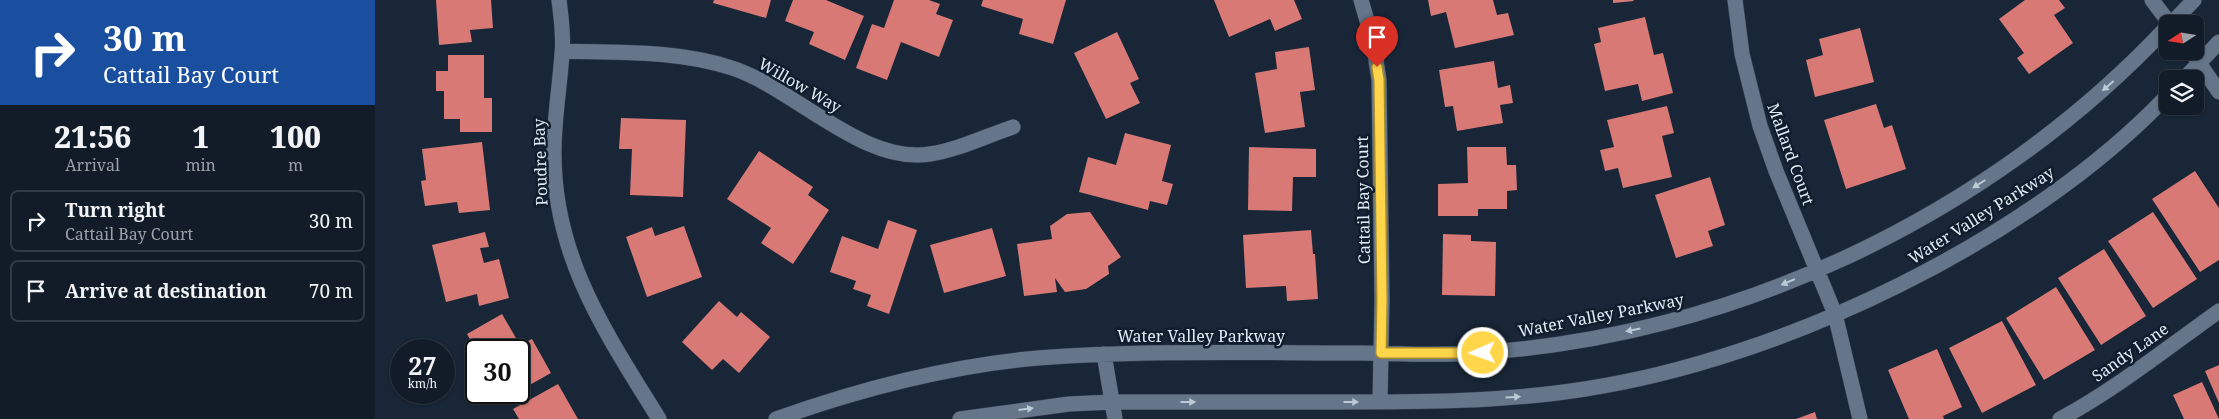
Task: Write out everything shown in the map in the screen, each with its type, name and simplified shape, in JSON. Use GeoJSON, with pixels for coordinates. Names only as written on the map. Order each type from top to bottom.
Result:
{"type":"FeatureCollection","features":[{"type":"Feature","properties":{"kind":"street","name":"Poudre Bay"},"geometry":{"type":"LineString","coordinates":[[559,0],[563,51],[555,116],[554,153],[556,191],[561,223],[572,259],[599,321],[659,419]]}},
{"type":"Feature","properties":{"kind":"street","name":"Cattail Bay Court"},"geometry":{"type":"LineString","coordinates":[[1361,0],[1373,41],[1379,80],[1382,300],[1380,402]]}},
{"type":"Feature","properties":{"kind":"street","name":"Mallard Court"},"geometry":{"type":"LineString","coordinates":[[1735,0],[1742,54],[1760,126],[1776,171],[1835,314],[1860,419]]}},
{"type":"Feature","properties":{"kind":"street"},"geometry":{"type":"LineString","coordinates":[[2152,0],[2163,15]]}},
{"type":"Feature","properties":{"kind":"street"},"geometry":{"type":"LineString","coordinates":[[2179,15],[2194,0]]}},
{"type":"Feature","properties":{"kind":"street","name":"Water Valley Parkway"},"geometry":{"type":"LineString","coordinates":[[776,419],[845,397],[910,380],[991,364],[1035,358],[1104,354],[1466,354],[1516,351],[1650,327],[1767,291],[1818,270],[1929,216],[2010,165],[2084,108],[2131,66],[2159,36]]}},
{"type":"Feature","properties":{"kind":"street"},"geometry":{"type":"LineString","coordinates":[[2204,51],[2219,42]]}},
{"type":"Feature","properties":{"kind":"street","name":"Willow Way"},"geometry":{"type":"LineString","coordinates":[[563,51],[674,56],[693,58],[732,68],[763,80],[848,134],[895,153],[928,155],[1013,127]]}},
{"type":"Feature","properties":{"kind":"street"},"geometry":{"type":"LineString","coordinates":[[2197,60],[2219,92]]}},
{"type":"Feature","properties":{"kind":"street","name":"Water Valley Parkway"},"geometry":{"type":"LineString","coordinates":[[961,419],[1069,404],[1112,402],[1456,402],[1586,389],[1656,375],[1726,355],[1835,314],[1940,264],[2062,187],[2111,148],[2159,103]]}},
{"type":"Feature","properties":{"kind":"street","name":"Sandy Lane"},"geometry":{"type":"LineString","coordinates":[[2059,419],[2078,409],[2150,361],[2219,311]]}},
{"type":"Feature","properties":{"kind":"street","name":"Water Valley Parkway"},"geometry":{"type":"LineString","coordinates":[[1104,354],[1112,402]]}},
{"type":"Feature","properties":{"kind":"street"},"geometry":{"type":"LineString","coordinates":[[1112,402],[1115,419]]}},
{"type":"Feature","properties":{"kind":"building"},"geometry":{"type":"Polygon","coordinates":[[[436,0],[491,0],[493,28],[470,30],[472,42],[439,45],[436,0]]]}},
{"type":"Feature","properties":{"kind":"building"},"geometry":{"type":"Polygon","coordinates":[[[714,0],[771,0],[766,18],[713,3],[714,0]]]}},
{"type":"Feature","properties":{"kind":"building"},"geometry":{"type":"Polygon","coordinates":[[[793,0],[826,0],[864,16],[845,60],[809,44],[814,32],[785,21],[793,0]]]}},
{"type":"Feature","properties":{"kind":"building"},"geometry":{"type":"Polygon","coordinates":[[[894,0],[929,0],[940,4],[936,14],[953,20],[939,57],[901,42],[887,80],[856,68],[872,24],[884,28],[894,0]]]}},
{"type":"Feature","properties":{"kind":"building"},"geometry":{"type":"Polygon","coordinates":[[[983,0],[1066,0],[1053,44],[1019,34],[1023,19],[981,6],[983,0]]]}},
{"type":"Feature","properties":{"kind":"building"},"geometry":{"type":"Polygon","coordinates":[[[1214,0],[1294,0],[1302,19],[1275,31],[1270,19],[1229,37],[1214,0]]]}},
{"type":"Feature","properties":{"kind":"building"},"geometry":{"type":"Polygon","coordinates":[[[1428,0],[1493,0],[1497,15],[1508,13],[1514,35],[1455,48],[1446,12],[1431,16],[1428,0]]]}},
{"type":"Feature","properties":{"kind":"building"},"geometry":{"type":"Polygon","coordinates":[[[1613,0],[1633,0],[1634,1],[1613,3],[1613,0]]]}},
{"type":"Feature","properties":{"kind":"building"},"geometry":{"type":"Polygon","coordinates":[[[2025,0],[2059,0],[2065,8],[2054,15],[2073,43],[2029,74],[2017,58],[2024,53],[1999,19],[2025,0]]]}},
{"type":"Feature","properties":{"kind":"building"},"geometry":{"type":"Polygon","coordinates":[[[1645,17],[1654,55],[1663,53],[1673,93],[1642,101],[1638,84],[1605,91],[1594,44],[1601,42],[1598,28],[1645,17]]]}},
{"type":"Feature","properties":{"kind":"building"},"geometry":{"type":"Polygon","coordinates":[[[1860,28],[1874,82],[1815,97],[1806,60],[1823,55],[1819,39],[1860,28]]]}},
{"type":"Feature","properties":{"kind":"building"},"geometry":{"type":"Polygon","coordinates":[[[1117,32],[1139,79],[1130,83],[1140,103],[1106,119],[1074,53],[1117,32]]]}},
{"type":"Feature","properties":{"kind":"building"},"geometry":{"type":"Polygon","coordinates":[[[1309,47],[1315,90],[1300,92],[1305,127],[1265,133],[1255,73],[1277,69],[1275,52],[1309,47]]]}},
{"type":"Feature","properties":{"kind":"building"},"geometry":{"type":"Polygon","coordinates":[[[448,55],[484,55],[484,98],[492,98],[492,132],[460,132],[460,119],[444,119],[444,91],[436,91],[436,71],[448,71],[448,55]]]}},
{"type":"Feature","properties":{"kind":"building"},"geometry":{"type":"Polygon","coordinates":[[[1494,61],[1498,88],[1510,85],[1513,103],[1500,105],[1503,123],[1457,131],[1453,106],[1445,107],[1439,70],[1494,61]]]}},
{"type":"Feature","properties":{"kind":"building"},"geometry":{"type":"Polygon","coordinates":[[[1876,104],[1884,128],[1892,125],[1906,169],[1846,189],[1824,120],[1876,104]]]}},
{"type":"Feature","properties":{"kind":"building"},"geometry":{"type":"Polygon","coordinates":[[[1667,106],[1674,133],[1662,136],[1672,177],[1623,188],[1618,168],[1605,171],[1600,150],[1614,147],[1607,120],[1667,106]]]}},
{"type":"Feature","properties":{"kind":"building"},"geometry":{"type":"Polygon","coordinates":[[[621,118],[686,120],[683,197],[630,195],[632,149],[619,149],[621,118]]]}},
{"type":"Feature","properties":{"kind":"building"},"geometry":{"type":"Polygon","coordinates":[[[1125,133],[1171,145],[1162,181],[1173,184],[1167,205],[1150,201],[1148,210],[1079,192],[1088,157],[1116,165],[1125,133]]]}},
{"type":"Feature","properties":{"kind":"building"},"geometry":{"type":"Polygon","coordinates":[[[482,142],[490,210],[459,213],[457,202],[425,206],[421,181],[426,180],[422,149],[482,142]]]}},
{"type":"Feature","properties":{"kind":"building"},"geometry":{"type":"Polygon","coordinates":[[[1249,147],[1316,149],[1316,177],[1293,177],[1292,211],[1248,210],[1249,147]]]}},
{"type":"Feature","properties":{"kind":"building"},"geometry":{"type":"Polygon","coordinates":[[[1467,147],[1506,147],[1507,165],[1516,165],[1517,190],[1507,191],[1507,209],[1478,209],[1478,216],[1438,216],[1438,184],[1468,183],[1467,147]]]}},
{"type":"Feature","properties":{"kind":"building"},"geometry":{"type":"Polygon","coordinates":[[[759,151],[813,187],[808,195],[829,210],[793,264],[761,243],[771,228],[727,199],[759,151]]]}},
{"type":"Feature","properties":{"kind":"building"},"geometry":{"type":"Polygon","coordinates":[[[2195,171],[2219,208],[2219,260],[2200,272],[2152,199],[2195,171]]]}},
{"type":"Feature","properties":{"kind":"building"},"geometry":{"type":"Polygon","coordinates":[[[1710,177],[1725,225],[1708,231],[1713,246],[1676,258],[1655,195],[1710,177]]]}},
{"type":"Feature","properties":{"kind":"building"},"geometry":{"type":"Polygon","coordinates":[[[1090,212],[1121,257],[1108,266],[1109,274],[1086,289],[1065,292],[1055,278],[1057,292],[1024,296],[1017,244],[1052,239],[1050,226],[1067,214],[1090,212]]]}},
{"type":"Feature","properties":{"kind":"building"},"geometry":{"type":"Polygon","coordinates":[[[2153,212],[2197,279],[2153,308],[2108,241],[2153,212]]]}},
{"type":"Feature","properties":{"kind":"building"},"geometry":{"type":"Polygon","coordinates":[[[888,220],[917,230],[889,314],[867,306],[871,295],[853,289],[856,281],[830,272],[842,236],[878,249],[888,220]]]}},
{"type":"Feature","properties":{"kind":"building"},"geometry":{"type":"Polygon","coordinates":[[[684,226],[702,277],[647,297],[626,237],[652,227],[655,236],[684,226]]]}},
{"type":"Feature","properties":{"kind":"building"},"geometry":{"type":"Polygon","coordinates":[[[992,228],[1006,276],[944,293],[930,245],[992,228]]]}},
{"type":"Feature","properties":{"kind":"building"},"geometry":{"type":"Polygon","coordinates":[[[1311,230],[1313,254],[1315,254],[1318,299],[1287,301],[1286,286],[1246,288],[1243,235],[1311,230]]]}},
{"type":"Feature","properties":{"kind":"building"},"geometry":{"type":"Polygon","coordinates":[[[485,232],[489,247],[480,248],[484,263],[499,259],[509,298],[479,306],[477,294],[446,302],[432,245],[485,232]]]}},
{"type":"Feature","properties":{"kind":"building"},"geometry":{"type":"Polygon","coordinates":[[[1443,234],[1471,235],[1471,241],[1496,242],[1495,296],[1442,295],[1443,234]]]}},
{"type":"Feature","properties":{"kind":"building"},"geometry":{"type":"Polygon","coordinates":[[[2104,249],[2146,316],[2101,345],[2058,278],[2104,249]]]}},
{"type":"Feature","properties":{"kind":"building"},"geometry":{"type":"Polygon","coordinates":[[[2056,287],[2095,350],[2044,380],[2006,318],[2056,287]]]}},
{"type":"Feature","properties":{"kind":"building"},"geometry":{"type":"Polygon","coordinates":[[[719,301],[737,317],[741,312],[770,337],[739,373],[723,359],[712,370],[682,342],[719,301]]]}},
{"type":"Feature","properties":{"kind":"building"},"geometry":{"type":"Polygon","coordinates":[[[502,314],[517,339],[470,339],[467,334],[502,314]]]}},
{"type":"Feature","properties":{"kind":"building"},"geometry":{"type":"Polygon","coordinates":[[[2002,321],[2036,385],[1982,413],[1949,348],[2002,321]]]}},
{"type":"Feature","properties":{"kind":"building"},"geometry":{"type":"Polygon","coordinates":[[[532,339],[551,373],[530,385],[530,340],[532,339]]]}},
{"type":"Feature","properties":{"kind":"building"},"geometry":{"type":"Polygon","coordinates":[[[1937,349],[1962,407],[1943,416],[1944,419],[1909,419],[1888,370],[1937,349]]]}},
{"type":"Feature","properties":{"kind":"building"},"geometry":{"type":"Polygon","coordinates":[[[2219,365],[2219,403],[2205,371],[2219,365]]]}},
{"type":"Feature","properties":{"kind":"building"},"geometry":{"type":"Polygon","coordinates":[[[2202,382],[2219,419],[2184,419],[2173,395],[2202,382]]]}},
{"type":"Feature","properties":{"kind":"building"},"geometry":{"type":"Polygon","coordinates":[[[558,384],[578,419],[519,419],[513,409],[522,404],[530,404],[530,400],[558,384]]]}},
{"type":"Feature","properties":{"kind":"building"},"geometry":{"type":"Polygon","coordinates":[[[1815,412],[1817,419],[1796,419],[1815,412]]]}},
{"type":"Feature","properties":{"kind":"route"},"geometry":{"type":"LineString","coordinates":[[1377,67],[1379,80],[1381,353],[1483,353]]}}]}
